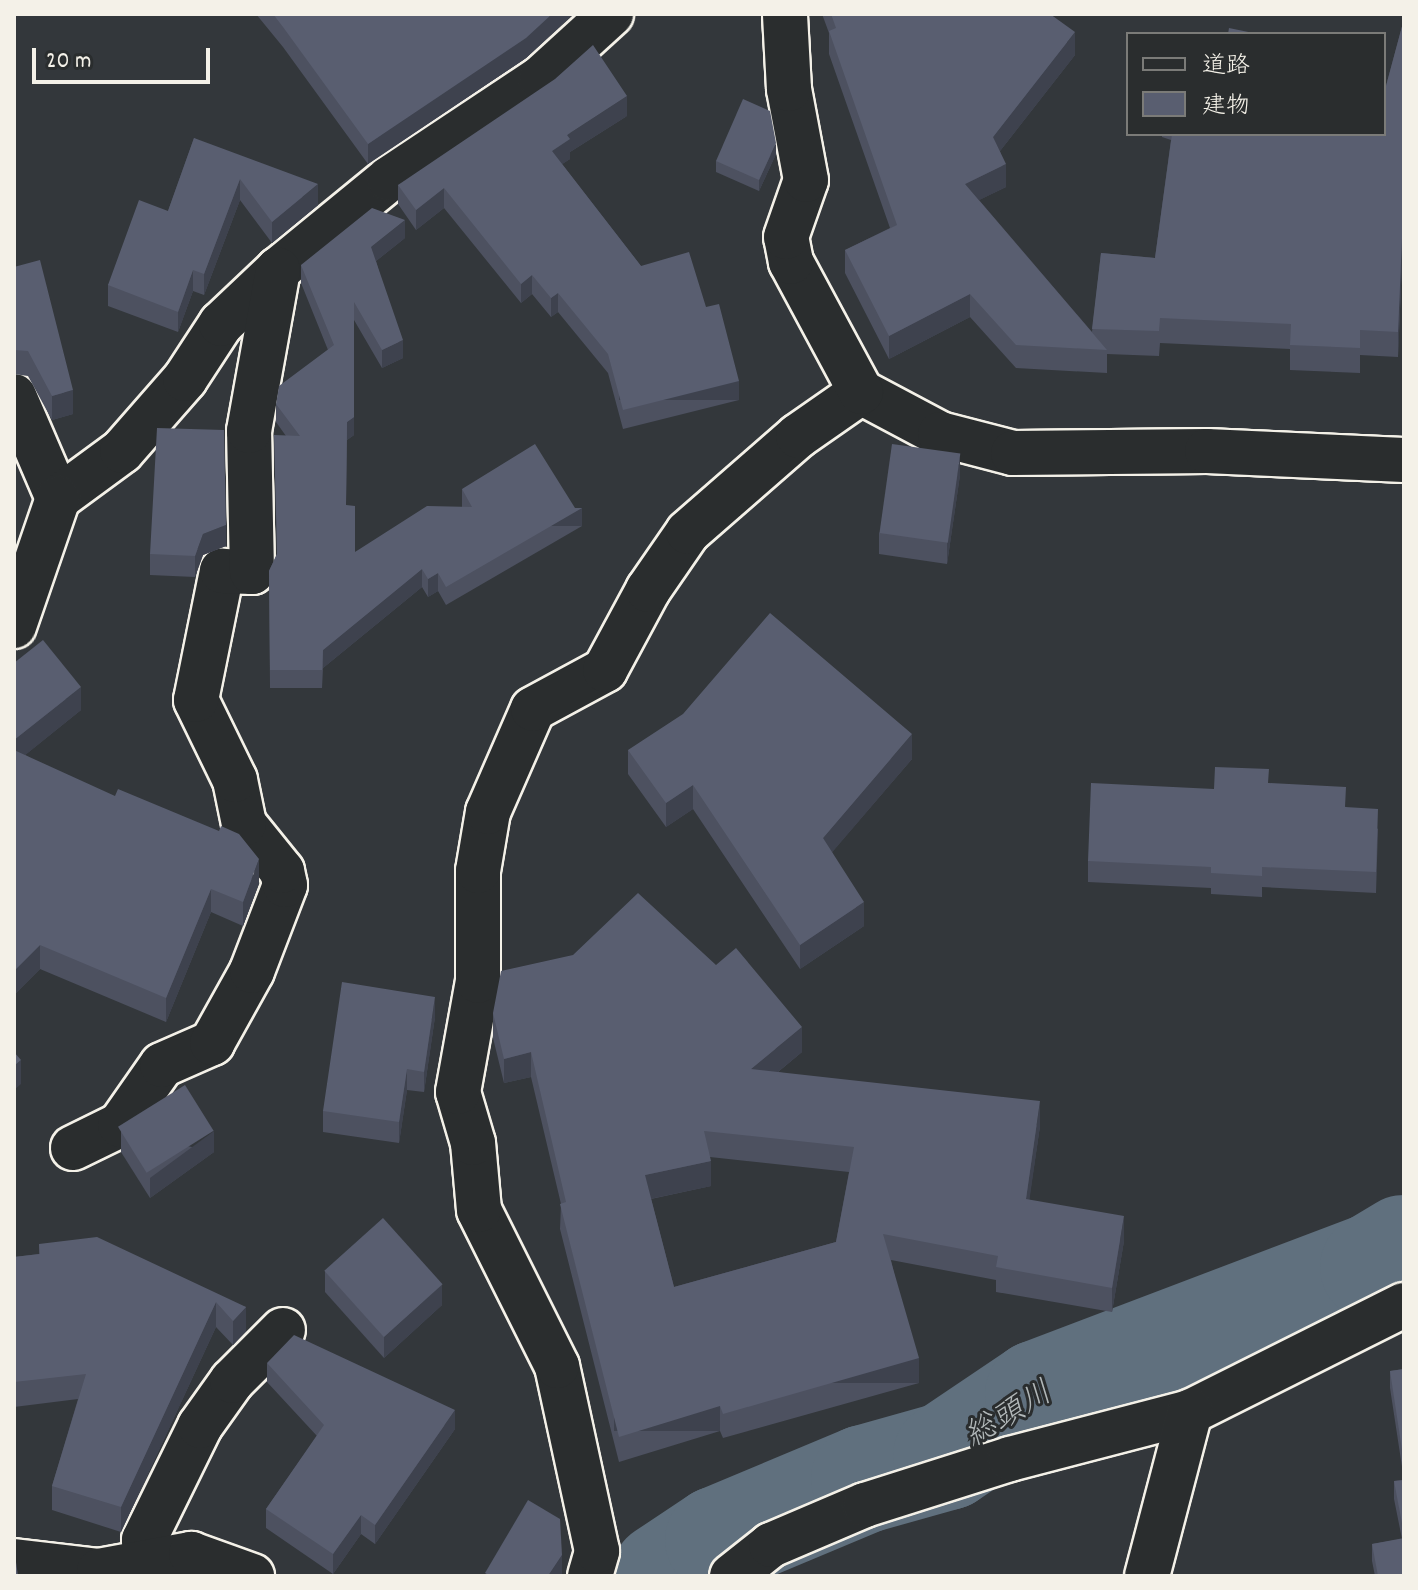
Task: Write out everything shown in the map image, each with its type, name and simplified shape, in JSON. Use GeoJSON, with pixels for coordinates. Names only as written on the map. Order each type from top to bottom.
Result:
{"type":"FeatureCollection","features":[{"type":"Feature","properties":{"kind":"street"},"geometry":{"type":"LineString","coordinates":[[14,626],[58,498],[122,451],[185,379],[221,324],[278,270],[389,179],[541,78],[611,14]]}},
{"type":"Feature","properties":{"kind":"street"},"geometry":{"type":"LineString","coordinates":[[785,14],[789,89],[806,180],[786,237],[791,262],[861,392],[940,434],[1013,453],[1207,451],[1404,460]]}},
{"type":"Feature","properties":{"kind":"street"},"geometry":{"type":"LineString","coordinates":[[73,1148],[120,1125],[162,1065],[212,1043],[252,971],[285,885],[282,871],[244,824],[235,780],[196,700],[222,571],[252,572],[249,431],[278,270]]}},
{"type":"Feature","properties":{"kind":"street"},"geometry":{"type":"LineString","coordinates":[[590,1576],[597,1551],[557,1366],[479,1210],[473,1143],[458,1092],[478,981],[476,909],[488,812],[533,709],[605,670],[648,590],[688,532],[798,436],[861,392]]}},
{"type":"Feature","properties":{"kind":"street"},"geometry":{"type":"LineString","coordinates":[[14,396],[58,498]]}},
{"type":"Feature","properties":{"kind":"street"},"geometry":{"type":"LineString","coordinates":[[732,1576],[771,1545],[865,1505],[1010,1459],[1190,1412],[1404,1305]]}},
{"type":"Feature","properties":{"kind":"street"},"geometry":{"type":"LineString","coordinates":[[146,1560],[144,1540],[200,1426],[232,1381],[283,1330]]}},
{"type":"Feature","properties":{"kind":"street"},"geometry":{"type":"LineString","coordinates":[[1147,1576],[1190,1412]]}},
{"type":"Feature","properties":{"kind":"street"},"geometry":{"type":"LineString","coordinates":[[14,1561],[86,1573],[191,1554],[252,1576]]}},
{"type":"Feature","properties":{"kind":"building"},"geometry":{"type":"Polygon","coordinates":[[[273,14],[552,14],[526,38],[368,144],[273,14]]]}},
{"type":"Feature","properties":{"kind":"building"},"geometry":{"type":"Polygon","coordinates":[[[831,14],[1050,14],[1075,32],[993,137],[1006,164],[965,184],[1107,350],[1016,345],[970,294],[889,336],[845,250],[897,225],[829,31],[836,28],[831,14]]]}},
{"type":"Feature","properties":{"kind":"building"},"geometry":{"type":"Polygon","coordinates":[[[1404,19],[1404,238],[1398,332],[1360,330],[1360,348],[1290,345],[1291,324],[1160,318],[1159,331],[1092,329],[1101,253],[1155,258],[1172,136],[1386,136],[1386,86],[1404,19]]]}},
{"type":"Feature","properties":{"kind":"building"},"geometry":{"type":"Polygon","coordinates":[[[593,45],[627,96],[567,135],[570,139],[552,151],[641,266],[689,252],[706,307],[719,304],[739,381],[623,410],[608,354],[558,293],[551,298],[532,275],[521,284],[444,188],[416,210],[398,185],[555,79],[593,45]]]}},
{"type":"Feature","properties":{"kind":"building"},"geometry":{"type":"Polygon","coordinates":[[[743,99],[770,111],[776,143],[759,180],[716,161],[743,99]]]}},
{"type":"Feature","properties":{"kind":"building"},"geometry":{"type":"Polygon","coordinates":[[[194,138],[318,184],[272,222],[240,179],[204,274],[193,270],[178,312],[108,285],[139,200],[168,211],[194,138]]]}},
{"type":"Feature","properties":{"kind":"building"},"geometry":{"type":"Polygon","coordinates":[[[372,208],[405,220],[371,247],[403,340],[382,350],[354,302],[354,417],[347,422],[346,505],[355,506],[355,552],[427,506],[472,507],[462,489],[535,444],[575,508],[582,508],[446,587],[438,573],[428,579],[422,569],[323,650],[322,670],[270,670],[269,571],[277,554],[274,435],[300,436],[276,404],[279,386],[334,345],[301,265],[372,208]]]}},
{"type":"Feature","properties":{"kind":"building"},"geometry":{"type":"Polygon","coordinates":[[[40,260],[73,390],[52,396],[28,351],[14,350],[14,267],[40,260]]]}},
{"type":"Feature","properties":{"kind":"building"},"geometry":{"type":"Polygon","coordinates":[[[157,428],[224,430],[226,525],[203,534],[195,556],[150,554],[157,428]]]}},
{"type":"Feature","properties":{"kind":"building"},"geometry":{"type":"Polygon","coordinates":[[[892,444],[960,454],[948,543],[879,533],[892,444]]]}},
{"type":"Feature","properties":{"kind":"building"},"geometry":{"type":"Polygon","coordinates":[[[770,613],[912,734],[823,838],[864,902],[800,945],[693,785],[666,803],[628,750],[683,714],[770,613]]]}},
{"type":"Feature","properties":{"kind":"building"},"geometry":{"type":"Polygon","coordinates":[[[43,640],[81,687],[14,740],[14,663],[43,640]]]}},
{"type":"Feature","properties":{"kind":"building"},"geometry":{"type":"Polygon","coordinates":[[[14,750],[115,796],[118,789],[219,831],[221,826],[239,834],[259,859],[243,902],[211,889],[166,998],[40,945],[14,971],[14,750]]]}},
{"type":"Feature","properties":{"kind":"building"},"geometry":{"type":"Polygon","coordinates":[[[1215,767],[1269,769],[1268,783],[1346,787],[1345,807],[1378,809],[1376,872],[1262,867],[1262,876],[1211,873],[1211,867],[1088,861],[1091,783],[1214,789],[1215,767]]]}},
{"type":"Feature","properties":{"kind":"building"},"geometry":{"type":"Polygon","coordinates":[[[638,893],[716,965],[736,948],[802,1027],[751,1069],[1040,1101],[1026,1199],[1124,1216],[1112,1288],[996,1267],[998,1256],[883,1234],[919,1358],[723,1414],[720,1406],[619,1437],[560,1204],[566,1202],[531,1052],[504,1059],[493,1013],[501,971],[573,955],[638,893]],[[704,1131],[711,1161],[645,1175],[674,1287],[836,1242],[854,1147],[704,1131]]]}},
{"type":"Feature","properties":{"kind":"building"},"geometry":{"type":"Polygon","coordinates":[[[342,982],[435,997],[424,1072],[407,1069],[399,1122],[323,1111],[342,982]]]}},
{"type":"Feature","properties":{"kind":"building"},"geometry":{"type":"Polygon","coordinates":[[[14,1052],[21,1060],[14,1066],[14,1052]]]}},
{"type":"Feature","properties":{"kind":"building"},"geometry":{"type":"Polygon","coordinates":[[[185,1085],[214,1131],[147,1173],[118,1127],[185,1085]]]}},
{"type":"Feature","properties":{"kind":"building"},"geometry":{"type":"Polygon","coordinates":[[[383,1218],[443,1284],[384,1337],[324,1271],[383,1218]]]}},
{"type":"Feature","properties":{"kind":"building"},"geometry":{"type":"Polygon","coordinates":[[[97,1237],[246,1307],[233,1321],[216,1302],[121,1507],[52,1486],[86,1374],[14,1382],[14,1257],[40,1254],[39,1244],[97,1237]]]}},
{"type":"Feature","properties":{"kind":"building"},"geometry":{"type":"Polygon","coordinates":[[[294,1335],[455,1410],[375,1525],[361,1515],[333,1554],[266,1509],[324,1425],[267,1363],[294,1335]]]}},
{"type":"Feature","properties":{"kind":"building"},"geometry":{"type":"Polygon","coordinates":[[[1404,1369],[1404,1463],[1390,1371],[1404,1369]]]}},
{"type":"Feature","properties":{"kind":"building"},"geometry":{"type":"Polygon","coordinates":[[[1404,1480],[1404,1534],[1394,1481],[1404,1480]]]}},
{"type":"Feature","properties":{"kind":"building"},"geometry":{"type":"Polygon","coordinates":[[[528,1500],[560,1519],[562,1555],[548,1576],[490,1576],[485,1573],[528,1500]]]}},
{"type":"Feature","properties":{"kind":"building"},"geometry":{"type":"Polygon","coordinates":[[[1404,1538],[1404,1576],[1378,1576],[1372,1544],[1404,1538]]]}},
{"type":"Feature","properties":{"kind":"building"},"geometry":{"type":"Polygon","coordinates":[[[16,1562],[18,1576],[14,1576],[16,1562]]]}},
{"type":"Feature","properties":{"kind":"waterway","name":"総頭川"},"geometry":{"type":"LineString","coordinates":[[665,1576],[719,1540],[865,1479],[947,1456],[1039,1394],[1374,1267],[1404,1249]]}}]}
